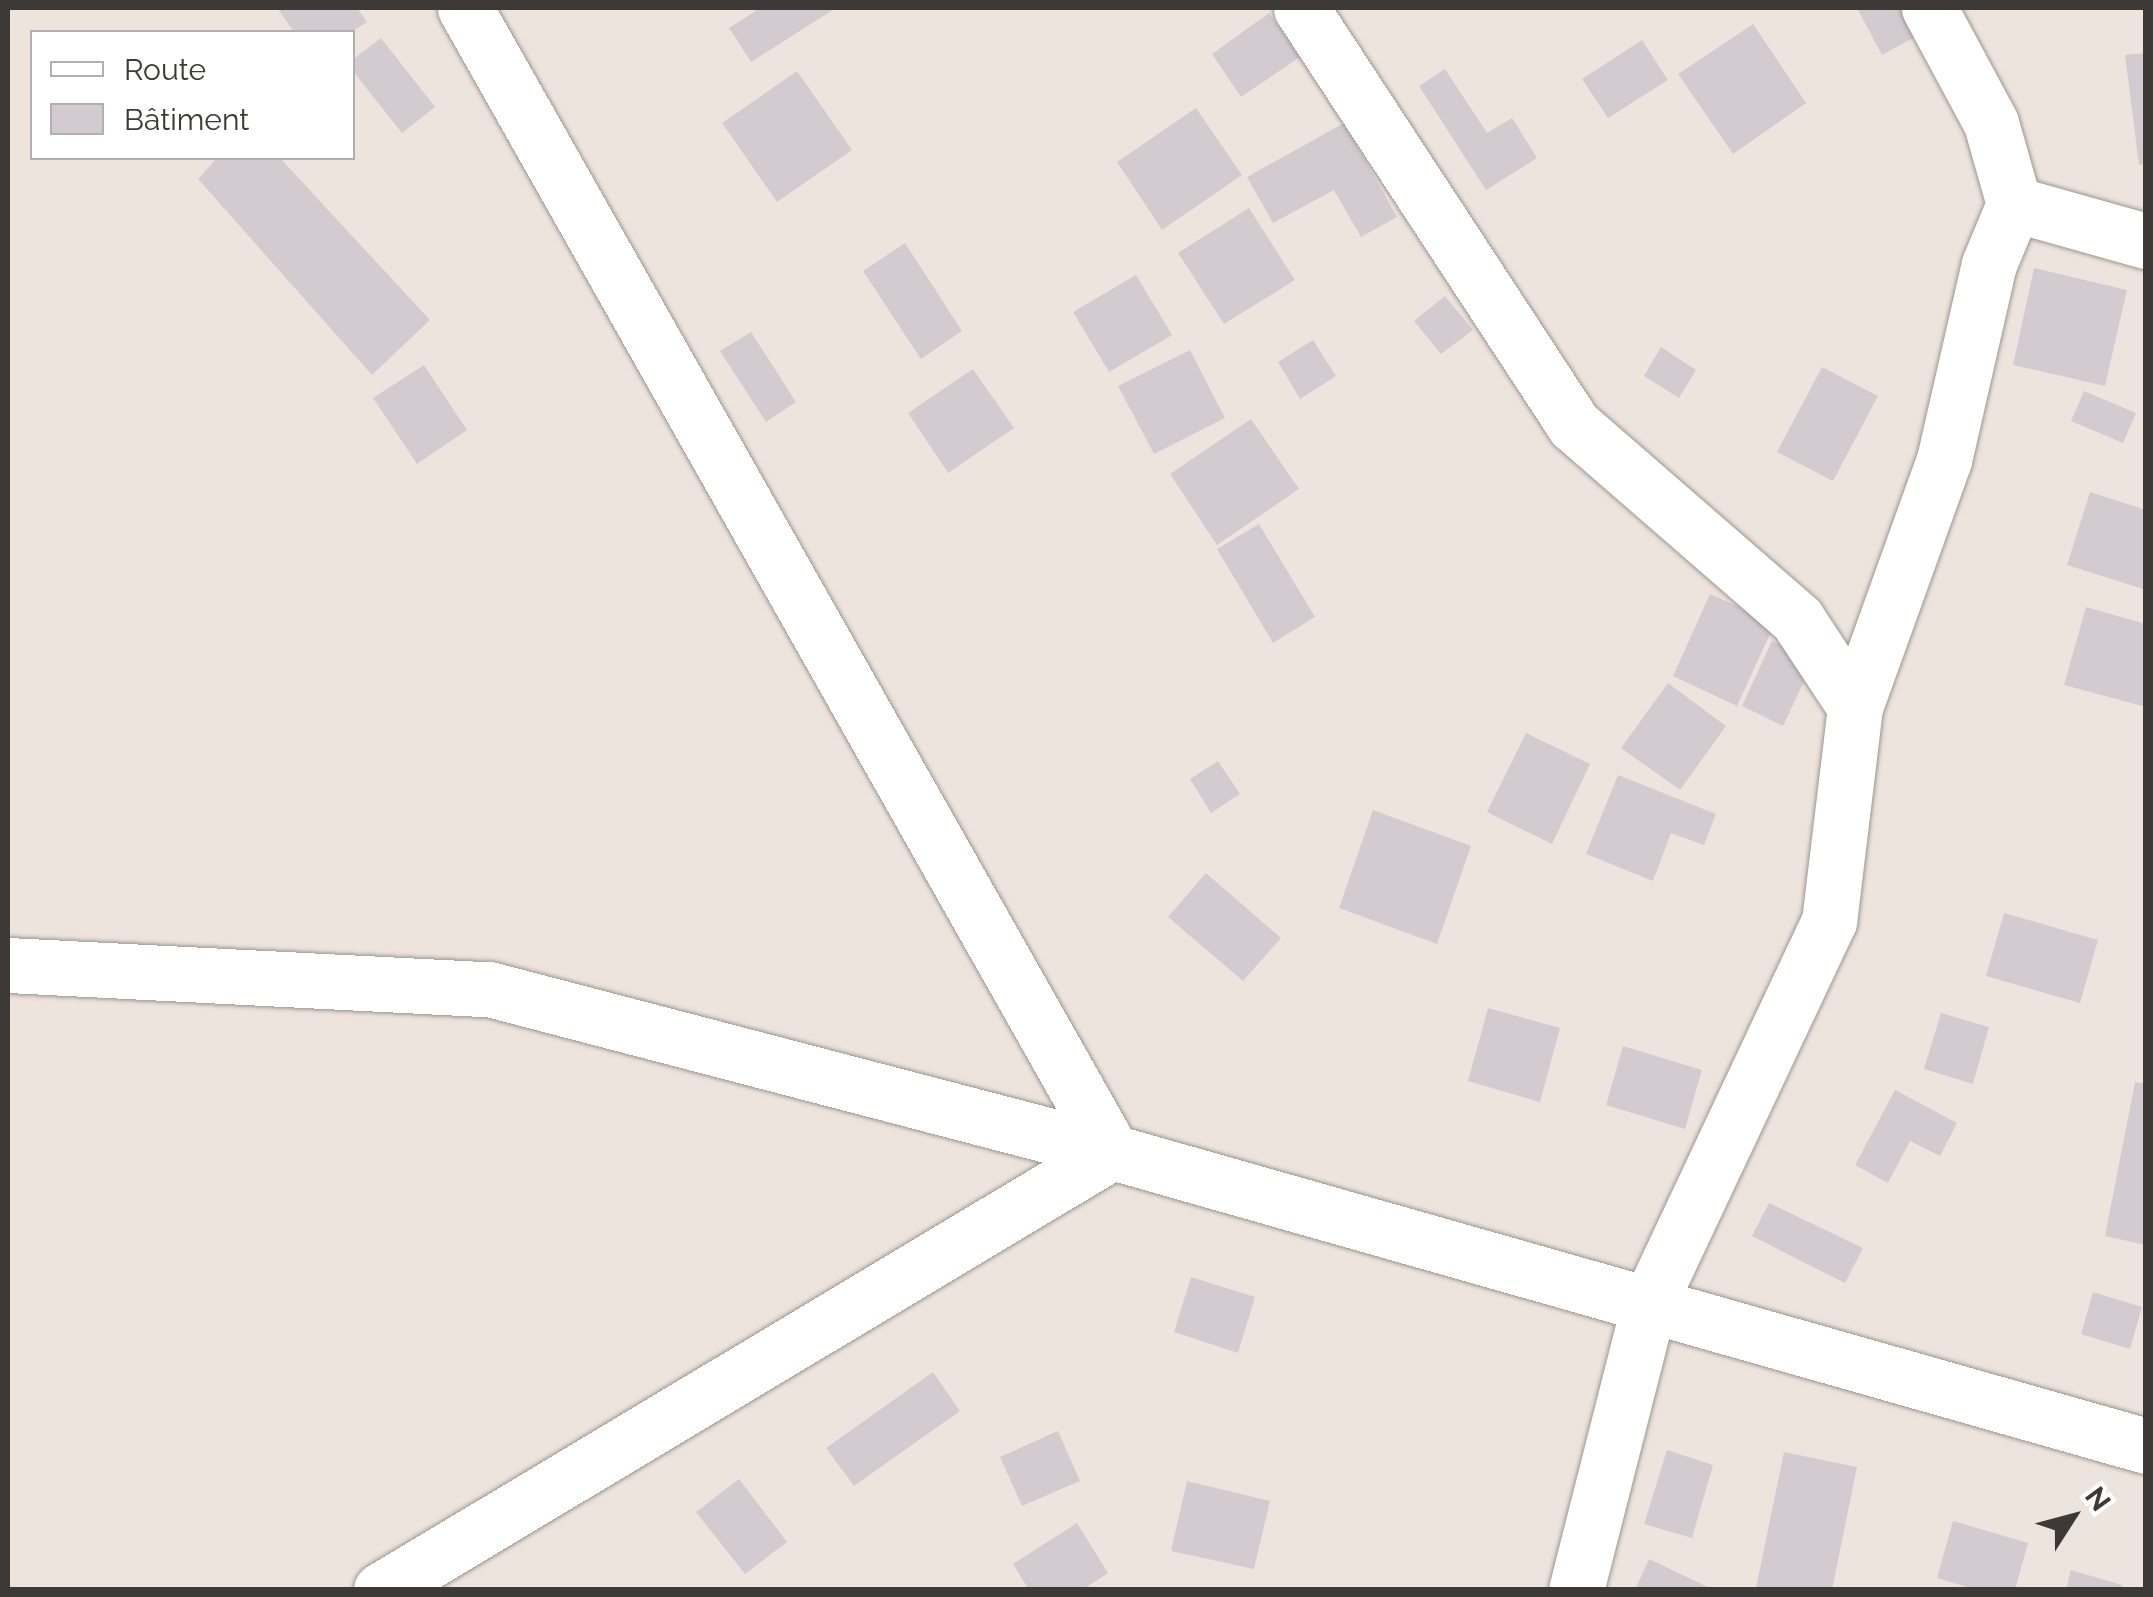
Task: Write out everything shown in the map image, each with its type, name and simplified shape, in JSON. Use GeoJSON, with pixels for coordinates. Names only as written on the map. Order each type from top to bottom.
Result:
{"type":"FeatureCollection","features":[{"type":"Feature","properties":{"kind":"street"},"geometry":{"type":"LineString","coordinates":[[465,8],[1112,1152]]}},
{"type":"Feature","properties":{"kind":"street"},"geometry":{"type":"LineString","coordinates":[[1300,8],[1574,426],[1797,619],[1855,706]]}},
{"type":"Feature","properties":{"kind":"street"},"geometry":{"type":"LineString","coordinates":[[1576,1590],[1649,1304],[1829,921],[1855,706],[1944,460],[1989,264],[2014,204],[1991,123],[1930,8]]}},
{"type":"Feature","properties":{"kind":"street"},"geometry":{"type":"LineString","coordinates":[[2014,204],[2146,242]]}},
{"type":"Feature","properties":{"kind":"street"},"geometry":{"type":"LineString","coordinates":[[8,964],[489,989],[1112,1152],[2146,1446]]}},
{"type":"Feature","properties":{"kind":"street"},"geometry":{"type":"LineString","coordinates":[[381,1590],[1112,1152]]}},
{"type":"Feature","properties":{"kind":"building"},"geometry":{"type":"Polygon","coordinates":[[[277,8],[357,8],[367,22],[354,30],[293,30],[277,8]]]}},
{"type":"Feature","properties":{"kind":"building"},"geometry":{"type":"Polygon","coordinates":[[[760,8],[836,8],[751,62],[729,28],[760,8]]]}},
{"type":"Feature","properties":{"kind":"building"},"geometry":{"type":"Polygon","coordinates":[[[1857,8],[1903,8],[1919,35],[1882,55],[1857,8]]]}},
{"type":"Feature","properties":{"kind":"building"},"geometry":{"type":"Polygon","coordinates":[[[1269,13],[1300,57],[1241,97],[1212,54],[1269,13]]]}},
{"type":"Feature","properties":{"kind":"building"},"geometry":{"type":"Polygon","coordinates":[[[1753,24],[1806,103],[1733,154],[1678,74],[1753,24]]]}},
{"type":"Feature","properties":{"kind":"building"},"geometry":{"type":"Polygon","coordinates":[[[381,38],[435,107],[402,133],[355,74],[355,58],[381,38]]]}},
{"type":"Feature","properties":{"kind":"building"},"geometry":{"type":"Polygon","coordinates":[[[1642,40],[1668,80],[1608,118],[1582,79],[1642,40]]]}},
{"type":"Feature","properties":{"kind":"building"},"geometry":{"type":"Polygon","coordinates":[[[2146,53],[2146,164],[2139,165],[2125,55],[2146,53]]]}},
{"type":"Feature","properties":{"kind":"building"},"geometry":{"type":"Polygon","coordinates":[[[1445,69],[1487,133],[1512,118],[1537,158],[1486,190],[1419,86],[1445,69]]]}},
{"type":"Feature","properties":{"kind":"building"},"geometry":{"type":"Polygon","coordinates":[[[797,71],[852,150],[777,202],[722,123],[797,71]]]}},
{"type":"Feature","properties":{"kind":"building"},"geometry":{"type":"Polygon","coordinates":[[[1196,108],[1242,175],[1162,230],[1117,162],[1196,108]]]}},
{"type":"Feature","properties":{"kind":"building"},"geometry":{"type":"Polygon","coordinates":[[[1344,123],[1397,217],[1361,237],[1334,190],[1273,223],[1247,177],[1344,123]]]}},
{"type":"Feature","properties":{"kind":"building"},"geometry":{"type":"Polygon","coordinates":[[[215,160],[282,160],[430,320],[372,375],[198,179],[215,160]]]}},
{"type":"Feature","properties":{"kind":"building"},"geometry":{"type":"Polygon","coordinates":[[[1249,208],[1295,280],[1224,324],[1178,253],[1249,208]]]}},
{"type":"Feature","properties":{"kind":"building"},"geometry":{"type":"Polygon","coordinates":[[[905,243],[962,331],[921,359],[863,271],[905,243]]]}},
{"type":"Feature","properties":{"kind":"building"},"geometry":{"type":"Polygon","coordinates":[[[2034,268],[2127,290],[2105,386],[2013,365],[2034,268]]]}},
{"type":"Feature","properties":{"kind":"building"},"geometry":{"type":"Polygon","coordinates":[[[1136,275],[1172,335],[1109,372],[1073,312],[1136,275]]]}},
{"type":"Feature","properties":{"kind":"building"},"geometry":{"type":"Polygon","coordinates":[[[1445,296],[1473,330],[1441,354],[1414,321],[1445,296]]]}},
{"type":"Feature","properties":{"kind":"building"},"geometry":{"type":"Polygon","coordinates":[[[751,332],[796,402],[766,422],[720,351],[751,332]]]}},
{"type":"Feature","properties":{"kind":"building"},"geometry":{"type":"Polygon","coordinates":[[[1313,340],[1336,376],[1300,399],[1278,362],[1313,340]]]}},
{"type":"Feature","properties":{"kind":"building"},"geometry":{"type":"Polygon","coordinates":[[[1661,347],[1696,370],[1679,398],[1644,376],[1661,347]]]}},
{"type":"Feature","properties":{"kind":"building"},"geometry":{"type":"Polygon","coordinates":[[[1190,350],[1225,418],[1154,454],[1118,386],[1190,350]]]}},
{"type":"Feature","properties":{"kind":"building"},"geometry":{"type":"Polygon","coordinates":[[[424,365],[467,430],[417,464],[373,398],[424,365]]]}},
{"type":"Feature","properties":{"kind":"building"},"geometry":{"type":"Polygon","coordinates":[[[1822,367],[1878,396],[1833,481],[1777,452],[1822,367]]]}},
{"type":"Feature","properties":{"kind":"building"},"geometry":{"type":"Polygon","coordinates":[[[973,369],[1014,428],[948,473],[908,413],[973,369]]]}},
{"type":"Feature","properties":{"kind":"building"},"geometry":{"type":"Polygon","coordinates":[[[2084,391],[2136,413],[2123,443],[2071,421],[2084,391]]]}},
{"type":"Feature","properties":{"kind":"building"},"geometry":{"type":"Polygon","coordinates":[[[1251,419],[1299,489],[1217,545],[1170,474],[1251,419]]]}},
{"type":"Feature","properties":{"kind":"building"},"geometry":{"type":"Polygon","coordinates":[[[2090,492],[2146,510],[2146,590],[2067,565],[2090,492]]]}},
{"type":"Feature","properties":{"kind":"building"},"geometry":{"type":"Polygon","coordinates":[[[1259,524],[1315,617],[1273,643],[1217,549],[1259,524]]]}},
{"type":"Feature","properties":{"kind":"building"},"geometry":{"type":"Polygon","coordinates":[[[1710,594],[1775,623],[1737,706],[1673,676],[1710,594]]]}},
{"type":"Feature","properties":{"kind":"building"},"geometry":{"type":"Polygon","coordinates":[[[2086,607],[2146,624],[2146,707],[2064,685],[2086,607]]]}},
{"type":"Feature","properties":{"kind":"building"},"geometry":{"type":"Polygon","coordinates":[[[1772,641],[1814,660],[1783,726],[1742,706],[1772,641]]]}},
{"type":"Feature","properties":{"kind":"building"},"geometry":{"type":"Polygon","coordinates":[[[1668,683],[1726,726],[1680,790],[1621,748],[1668,683]]]}},
{"type":"Feature","properties":{"kind":"building"},"geometry":{"type":"Polygon","coordinates":[[[1526,733],[1590,764],[1552,844],[1487,812],[1526,733]]]}},
{"type":"Feature","properties":{"kind":"building"},"geometry":{"type":"Polygon","coordinates":[[[1218,761],[1240,794],[1211,813],[1190,779],[1218,761]]]}},
{"type":"Feature","properties":{"kind":"building"},"geometry":{"type":"Polygon","coordinates":[[[1618,775],[1716,814],[1704,845],[1671,833],[1653,881],[1586,854],[1618,775]]]}},
{"type":"Feature","properties":{"kind":"building"},"geometry":{"type":"Polygon","coordinates":[[[1373,810],[1471,846],[1437,944],[1339,908],[1373,810]]]}},
{"type":"Feature","properties":{"kind":"building"},"geometry":{"type":"Polygon","coordinates":[[[1206,873],[1281,938],[1243,981],[1168,917],[1206,873]]]}},
{"type":"Feature","properties":{"kind":"building"},"geometry":{"type":"Polygon","coordinates":[[[2004,913],[2098,940],[2080,1003],[1986,976],[2004,913]]]}},
{"type":"Feature","properties":{"kind":"building"},"geometry":{"type":"Polygon","coordinates":[[[1488,1008],[1560,1028],[1540,1102],[1468,1081],[1488,1008]]]}},
{"type":"Feature","properties":{"kind":"building"},"geometry":{"type":"Polygon","coordinates":[[[1941,1013],[1989,1027],[1973,1084],[1924,1069],[1941,1013]]]}},
{"type":"Feature","properties":{"kind":"building"},"geometry":{"type":"Polygon","coordinates":[[[1623,1046],[1702,1070],[1685,1129],[1606,1105],[1623,1046]]]}},
{"type":"Feature","properties":{"kind":"building"},"geometry":{"type":"Polygon","coordinates":[[[2135,1082],[2146,1084],[2146,1245],[2105,1236],[2135,1082]]]}},
{"type":"Feature","properties":{"kind":"building"},"geometry":{"type":"Polygon","coordinates":[[[1895,1090],[1957,1123],[1940,1156],[1910,1141],[1888,1183],[1855,1165],[1895,1090]]]}},
{"type":"Feature","properties":{"kind":"building"},"geometry":{"type":"Polygon","coordinates":[[[1769,1203],[1863,1248],[1845,1283],[1752,1236],[1769,1203]]]}},
{"type":"Feature","properties":{"kind":"building"},"geometry":{"type":"Polygon","coordinates":[[[1191,1277],[1255,1297],[1238,1353],[1174,1332],[1191,1277]]]}},
{"type":"Feature","properties":{"kind":"building"},"geometry":{"type":"Polygon","coordinates":[[[2093,1292],[2142,1307],[2130,1349],[2081,1334],[2093,1292]]]}},
{"type":"Feature","properties":{"kind":"building"},"geometry":{"type":"Polygon","coordinates":[[[933,1372],[960,1411],[854,1486],[826,1448],[933,1372]]]}},
{"type":"Feature","properties":{"kind":"building"},"geometry":{"type":"Polygon","coordinates":[[[1058,1431],[1080,1481],[1022,1506],[1000,1457],[1058,1431]]]}},
{"type":"Feature","properties":{"kind":"building"},"geometry":{"type":"Polygon","coordinates":[[[1667,1450],[1713,1465],[1692,1538],[1644,1524],[1667,1450]]]}},
{"type":"Feature","properties":{"kind":"building"},"geometry":{"type":"Polygon","coordinates":[[[1784,1452],[1857,1467],[1832,1590],[1756,1588],[1784,1452]]]}},
{"type":"Feature","properties":{"kind":"building"},"geometry":{"type":"Polygon","coordinates":[[[739,1479],[787,1542],[745,1574],[696,1512],[739,1479]]]}},
{"type":"Feature","properties":{"kind":"building"},"geometry":{"type":"Polygon","coordinates":[[[1187,1481],[1270,1501],[1254,1569],[1171,1551],[1187,1481]]]}},
{"type":"Feature","properties":{"kind":"building"},"geometry":{"type":"Polygon","coordinates":[[[1953,1521],[2028,1543],[2015,1590],[1977,1590],[1937,1578],[1953,1521]]]}},
{"type":"Feature","properties":{"kind":"building"},"geometry":{"type":"Polygon","coordinates":[[[1077,1523],[1108,1573],[1082,1590],[1029,1590],[1013,1564],[1077,1523]]]}},
{"type":"Feature","properties":{"kind":"building"},"geometry":{"type":"Polygon","coordinates":[[[1649,1559],[1714,1590],[1635,1590],[1649,1559]]]}},
{"type":"Feature","properties":{"kind":"building"},"geometry":{"type":"Polygon","coordinates":[[[2071,1570],[2122,1585],[2121,1590],[2066,1590],[2071,1570]]]}}]}
